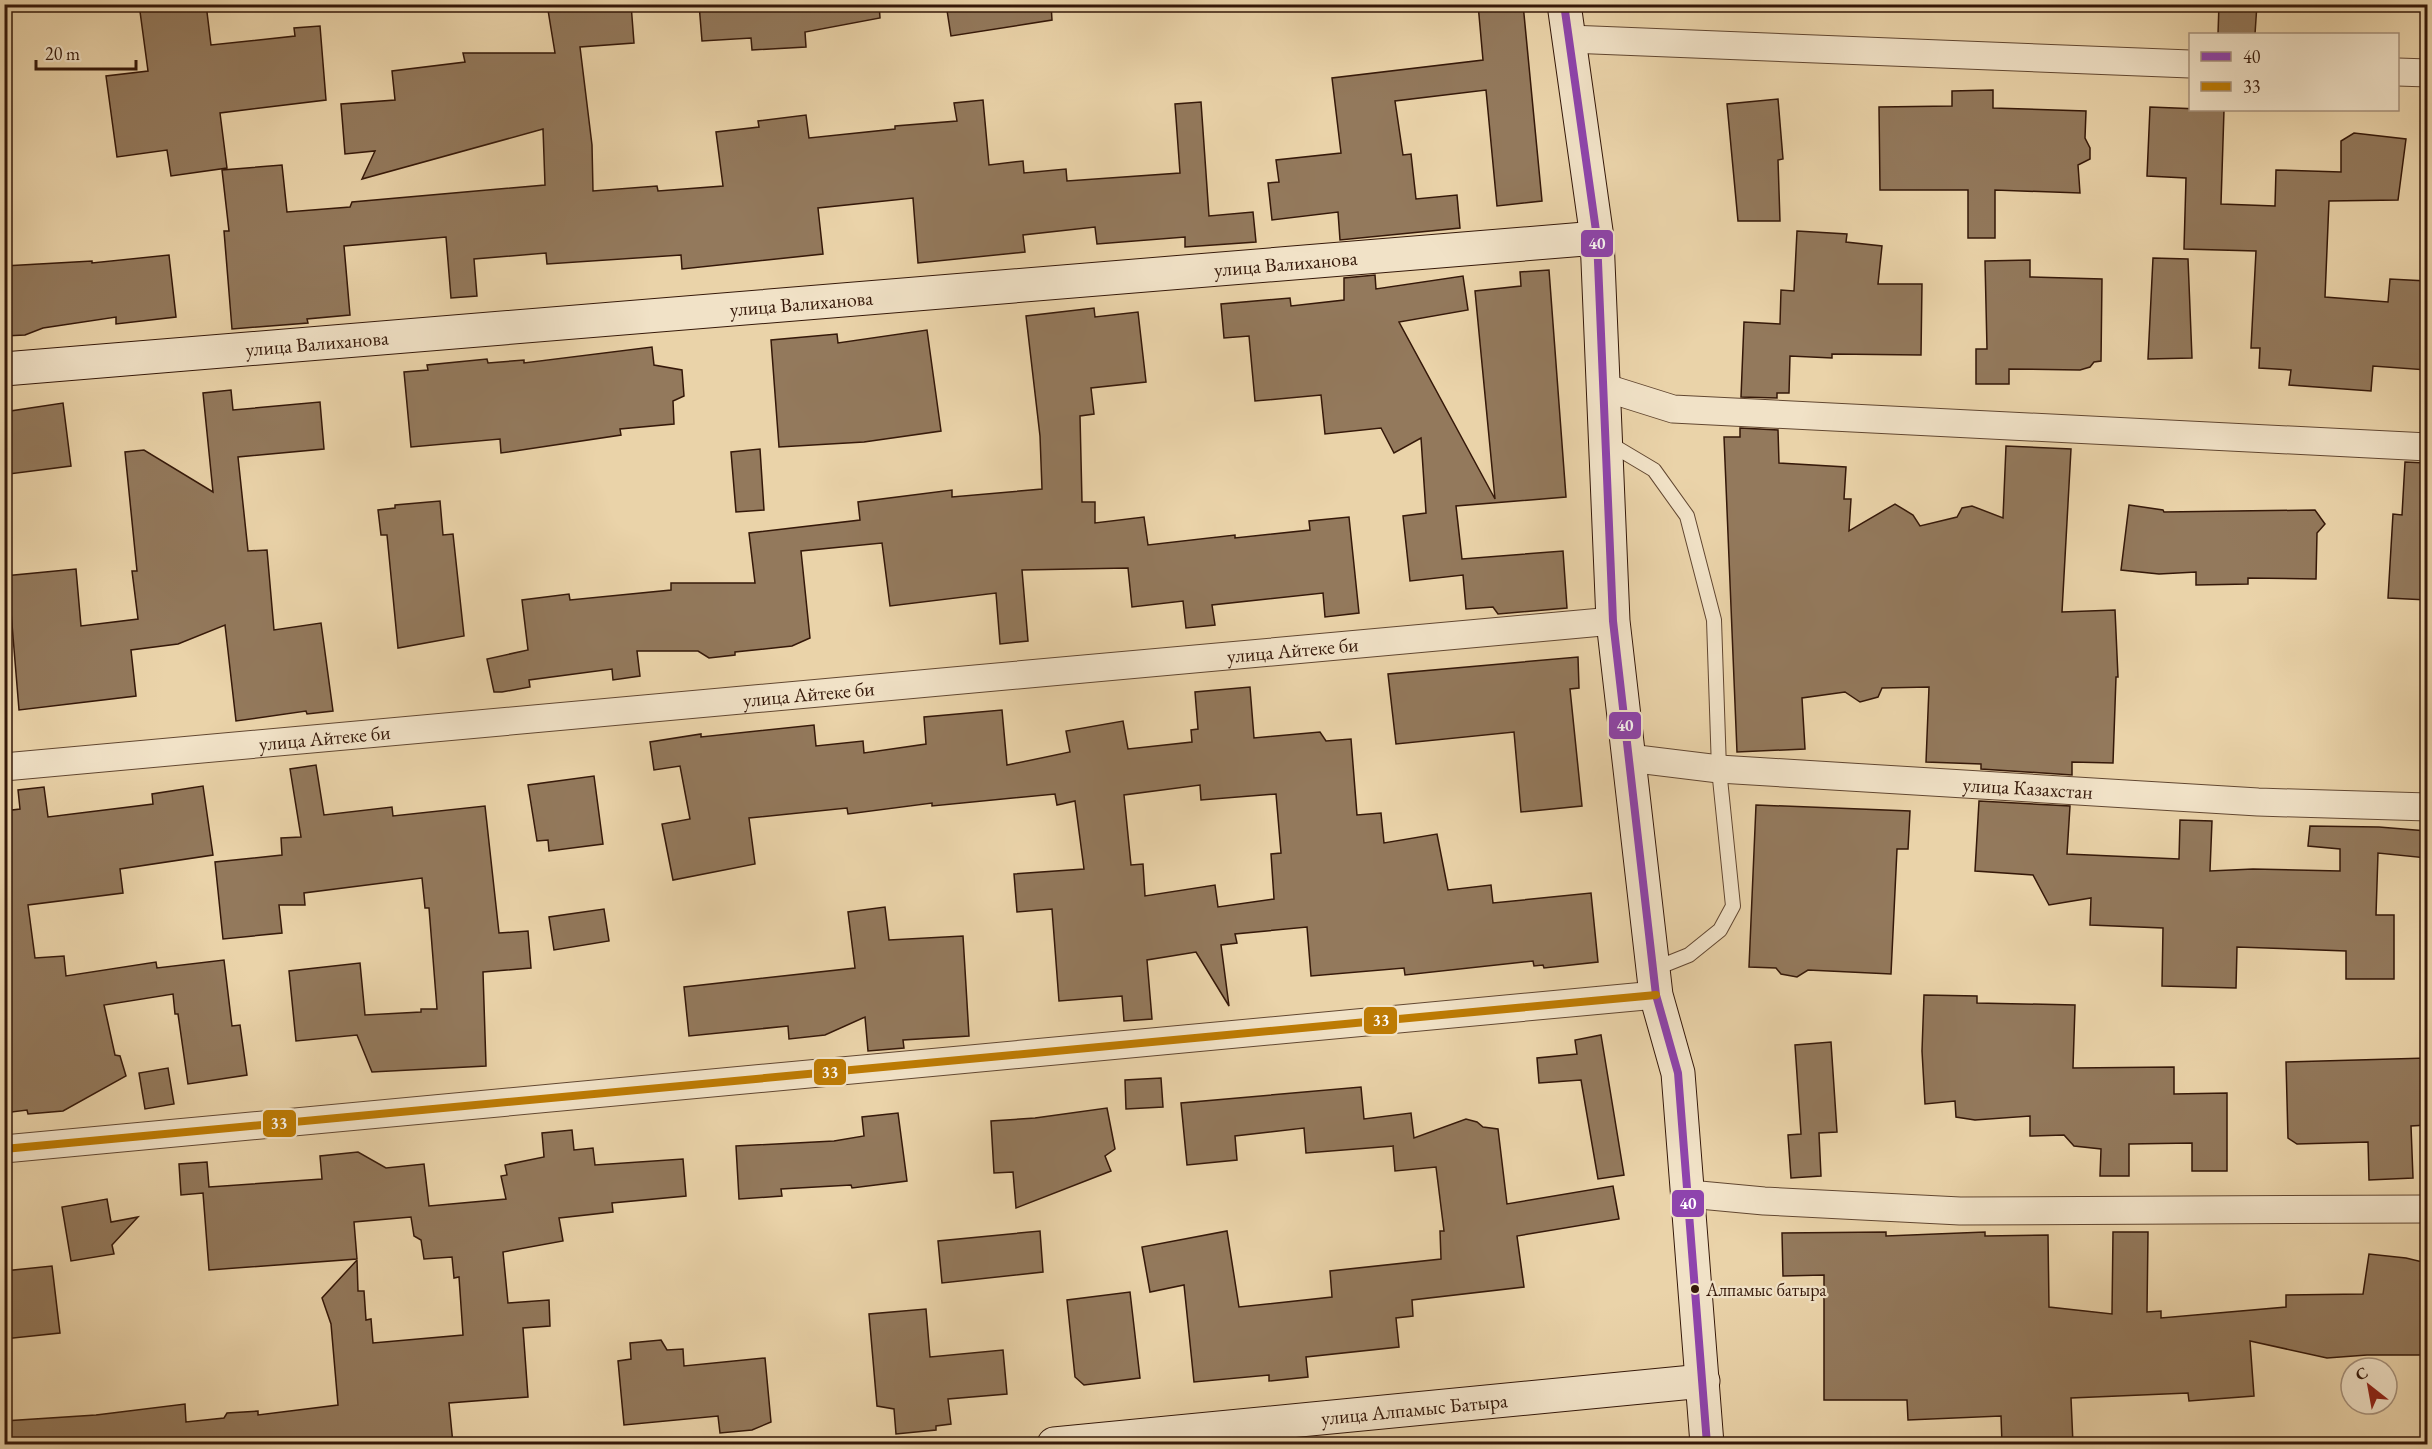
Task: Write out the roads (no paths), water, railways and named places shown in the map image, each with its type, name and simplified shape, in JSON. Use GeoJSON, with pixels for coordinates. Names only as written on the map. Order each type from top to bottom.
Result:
{"type":"FeatureCollection","features":[{"type":"Feature","properties":{"kind":"street"},"geometry":{"type":"LineString","coordinates":[[1564,4],[1597,238],[1613,621],[1655,982],[1678,1073],[1707,1444]]}},
{"type":"Feature","properties":{"kind":"street"},"geometry":{"type":"LineString","coordinates":[[1569,39],[2189,64]]}},
{"type":"Feature","properties":{"kind":"street"},"geometry":{"type":"LineString","coordinates":[[2399,72],[2427,73]]}},
{"type":"Feature","properties":{"kind":"street","name":"улица Валиханова"},"geometry":{"type":"LineString","coordinates":[[4,369],[1597,238]]}},
{"type":"Feature","properties":{"kind":"street"},"geometry":{"type":"LineString","coordinates":[[1603,387],[1673,409],[2427,447]]}},
{"type":"Feature","properties":{"kind":"street","name":"улица Айтеке би"},"geometry":{"type":"LineString","coordinates":[[4,767],[1613,621]]}},
{"type":"Feature","properties":{"kind":"street","name":"улица Казахстан"},"geometry":{"type":"LineString","coordinates":[[1629,758],[1719,769],[2258,802],[2427,807]]}},
{"type":"Feature","properties":{"kind":"street"},"geometry":{"type":"LineString","coordinates":[[4,1149],[1655,982]]}},
{"type":"Feature","properties":{"kind":"street"},"geometry":{"type":"LineString","coordinates":[[1689,1194],[1764,1201],[1960,1211],[2427,1209]]}},
{"type":"Feature","properties":{"kind":"street","name":"улица Алпамыс Батыра"},"geometry":{"type":"LineString","coordinates":[[1054,1444],[1702,1381]]}},
{"type":"Feature","properties":{"kind":"lane"},"geometry":{"type":"LineString","coordinates":[[1605,441],[1654,470],[1687,516],[1714,620],[1719,769],[1733,906],[1720,930],[1655,982]]}},
{"type":"Feature","properties":{"kind":"place","name":"Алпамыс батыра"},"geometry":{"type":"Point","coordinates":[1695,1289]}}]}
